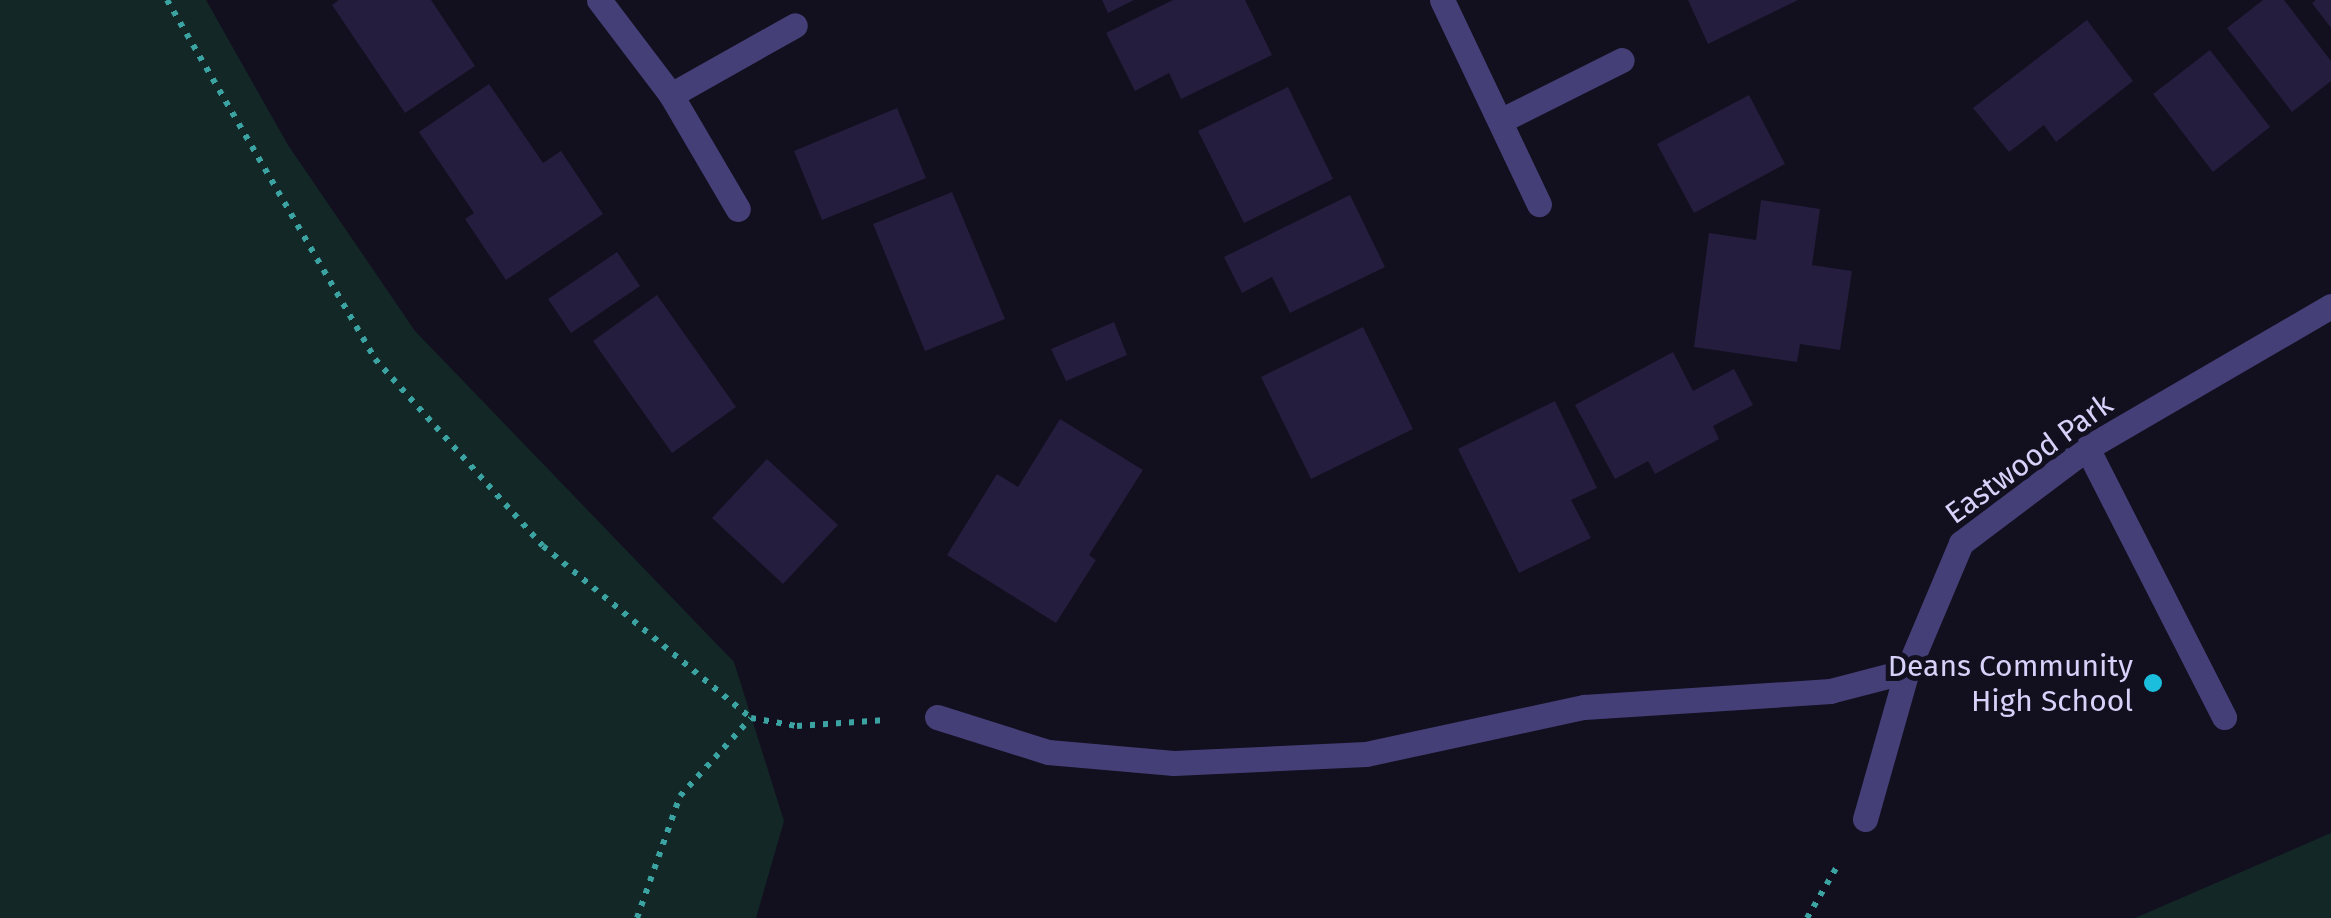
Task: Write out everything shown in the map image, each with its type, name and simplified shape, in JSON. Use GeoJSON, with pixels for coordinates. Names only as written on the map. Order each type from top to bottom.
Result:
{"type":"FeatureCollection","features":[{"type":"Feature","properties":{"kind":"street"},"geometry":{"type":"LineString","coordinates":[[599,0],[671,94],[738,209]]}},
{"type":"Feature","properties":{"kind":"street"},"geometry":{"type":"LineString","coordinates":[[1442,0],[1539,204]]}},
{"type":"Feature","properties":{"kind":"street"},"geometry":{"type":"LineString","coordinates":[[671,94],[795,25]]}},
{"type":"Feature","properties":{"kind":"street"},"geometry":{"type":"LineString","coordinates":[[1500,122],[1622,60]]}},
{"type":"Feature","properties":{"kind":"street","name":"Eastwood Park"},"geometry":{"type":"LineString","coordinates":[[1865,819],[1907,671],[1961,543],[2087,448],[2331,306]]}},
{"type":"Feature","properties":{"kind":"street"},"geometry":{"type":"LineString","coordinates":[[2087,448],[2224,717]]}},
{"type":"Feature","properties":{"kind":"street"},"geometry":{"type":"LineString","coordinates":[[937,717],[1048,752],[1174,763],[1366,754],[1584,707],[1830,691],[1907,671]]}},
{"type":"Feature","properties":{"kind":"path"},"geometry":{"type":"LineString","coordinates":[[167,0],[375,359],[543,546],[751,718],[797,726],[937,717]]}},
{"type":"Feature","properties":{"kind":"path"},"geometry":{"type":"LineString","coordinates":[[637,918],[680,796],[751,718]]}},
{"type":"Feature","properties":{"kind":"green space"},"geometry":{"type":"Polygon","coordinates":[[[0,0],[206,0],[288,145],[415,331],[734,662],[784,821],[756,918],[0,918],[0,0]]]}},
{"type":"Feature","properties":{"kind":"green space"},"geometry":{"type":"Polygon","coordinates":[[[2331,833],[2331,918],[2135,918],[2331,833]]]}},
{"type":"Feature","properties":{"kind":"building"},"geometry":{"type":"Polygon","coordinates":[[[339,0],[431,0],[475,66],[405,113],[332,5],[339,0]]]}},
{"type":"Feature","properties":{"kind":"building"},"geometry":{"type":"Polygon","coordinates":[[[1102,0],[1134,0],[1108,13],[1102,0]]]}},
{"type":"Feature","properties":{"kind":"building"},"geometry":{"type":"Polygon","coordinates":[[[1173,0],[1245,0],[1272,55],[1181,99],[1169,73],[1135,91],[1106,33],[1173,0]]]}},
{"type":"Feature","properties":{"kind":"building"},"geometry":{"type":"Polygon","coordinates":[[[1688,0],[1798,0],[1708,44],[1688,0]]]}},
{"type":"Feature","properties":{"kind":"building"},"geometry":{"type":"Polygon","coordinates":[[[2263,0],[2284,0],[2331,61],[2331,81],[2292,112],[2227,28],[2263,0]]]}},
{"type":"Feature","properties":{"kind":"building"},"geometry":{"type":"Polygon","coordinates":[[[2331,0],[2331,28],[2312,3],[2331,0]]]}},
{"type":"Feature","properties":{"kind":"building"},"geometry":{"type":"Polygon","coordinates":[[[2087,20],[2133,81],[2056,142],[2044,125],[2009,152],[1973,108],[2087,20]]]}},
{"type":"Feature","properties":{"kind":"building"},"geometry":{"type":"Polygon","coordinates":[[[2210,50],[2270,127],[2213,172],[2153,94],[2210,50]]]}},
{"type":"Feature","properties":{"kind":"building"},"geometry":{"type":"Polygon","coordinates":[[[489,84],[543,163],[561,151],[603,214],[506,280],[465,219],[474,213],[419,132],[489,84]]]}},
{"type":"Feature","properties":{"kind":"building"},"geometry":{"type":"Polygon","coordinates":[[[1288,87],[1333,179],[1244,223],[1198,131],[1288,87]]]}},
{"type":"Feature","properties":{"kind":"building"},"geometry":{"type":"Polygon","coordinates":[[[1749,95],[1785,164],[1694,213],[1657,144],[1749,95]]]}},
{"type":"Feature","properties":{"kind":"building"},"geometry":{"type":"Polygon","coordinates":[[[897,108],[926,178],[822,220],[794,151],[897,108]]]}},
{"type":"Feature","properties":{"kind":"building"},"geometry":{"type":"Polygon","coordinates":[[[952,192],[1005,319],[925,351],[873,224],[952,192]]]}},
{"type":"Feature","properties":{"kind":"building"},"geometry":{"type":"Polygon","coordinates":[[[1350,195],[1385,267],[1290,313],[1272,277],[1242,293],[1224,257],[1350,195]]]}},
{"type":"Feature","properties":{"kind":"building"},"geometry":{"type":"Polygon","coordinates":[[[1761,200],[1820,209],[1812,265],[1852,271],[1840,350],[1800,344],[1797,362],[1694,347],[1709,233],[1756,240],[1761,200]]]}},
{"type":"Feature","properties":{"kind":"building"},"geometry":{"type":"Polygon","coordinates":[[[617,252],[640,286],[571,333],[548,299],[617,252]]]}},
{"type":"Feature","properties":{"kind":"building"},"geometry":{"type":"Polygon","coordinates":[[[657,295],[736,407],[672,453],[593,341],[657,295]]]}},
{"type":"Feature","properties":{"kind":"building"},"geometry":{"type":"Polygon","coordinates":[[[1114,322],[1127,355],[1066,381],[1051,349],[1114,322]]]}},
{"type":"Feature","properties":{"kind":"building"},"geometry":{"type":"Polygon","coordinates":[[[1363,327],[1413,429],[1311,479],[1261,377],[1363,327]]]}},
{"type":"Feature","properties":{"kind":"building"},"geometry":{"type":"Polygon","coordinates":[[[1673,352],[1693,391],[1734,369],[1753,405],[1713,426],[1719,439],[1655,474],[1648,461],[1615,479],[1575,405],[1673,352]]]}},
{"type":"Feature","properties":{"kind":"building"},"geometry":{"type":"Polygon","coordinates":[[[1555,401],[1597,488],[1571,500],[1591,538],[1519,573],[1458,449],[1555,401]]]}},
{"type":"Feature","properties":{"kind":"building"},"geometry":{"type":"Polygon","coordinates":[[[1060,419],[1143,470],[1089,555],[1096,560],[1056,623],[947,555],[997,474],[1018,487],[1060,419]]]}},
{"type":"Feature","properties":{"kind":"building"},"geometry":{"type":"Polygon","coordinates":[[[767,459],[838,525],[783,584],[712,518],[767,459]]]}},
{"type":"Feature","properties":{"kind":"place","name":"Deans Community High School"},"geometry":{"type":"Point","coordinates":[2153,683]}}]}
